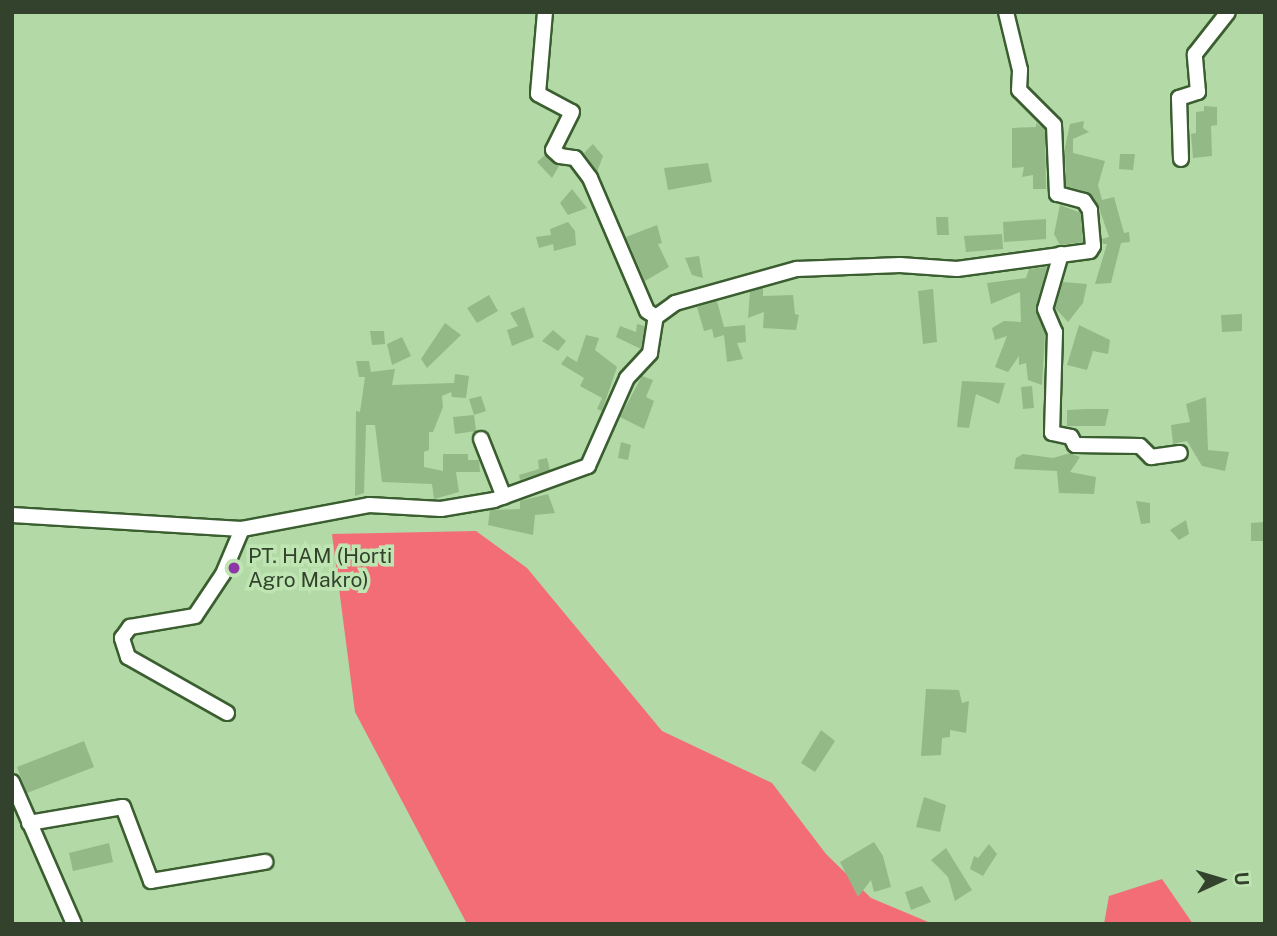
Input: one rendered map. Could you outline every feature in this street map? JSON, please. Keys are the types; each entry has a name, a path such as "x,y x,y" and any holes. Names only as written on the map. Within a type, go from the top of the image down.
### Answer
{"street":[{"path":"545,12 538,94 572,112 553,150 560,156 575,158 590,177 648,312 656,317"},
{"path":"656,317 692,297 797,269 900,265 957,269 1060,254 1080,254 1093,246 1090,210 1084,201 1057,194 1054,125 1019,90 1020,70 1006,12"},
{"path":"1181,159 1179,98 1198,92 1195,54 1228,12"},
{"path":"1060,254 1045,309 1055,331 1052,433 1071,437 1075,445 1140,446 1151,457 1180,453"},
{"path":"12,515 242,528 369,505 441,509 503,497 588,466 626,378 650,354 656,317"},
{"path":"481,439 503,497"},
{"path":"227,713 128,657 122,638 130,627 195,616 223,574 242,528"},
{"path":"12,782 74,924"},
{"path":"29,823 125,808 153,881 265,862"}],"shaded area":[{"path":"476,531 527,568 662,731 772,783 826,854 871,898 933,924 467,924 355,712 332,534"},
{"path":"1162,879 1193,924 1104,924 1109,896"}],"building":[{"path":"1204,106 1217,107 1217,125 1211,126 1212,156 1193,158 1191,134 1196,133 1196,112 1204,111"},
{"path":"1084,121 1083,128 1089,132 1073,139 1073,153 1105,161 1098,185 1102,200 1114,197 1124,233 1129,232 1130,242 1121,243 1111,283 1095,284 1107,244 1103,244 1102,239 1109,237 1098,205 1087,192 1066,186 1065,147 1070,124"},
{"path":"1036,123 1045,129 1046,189 1033,189 1033,175 1022,177 1024,167 1012,168 1012,128 1036,127"},
{"path":"593,144 603,156 597,172 584,153"},
{"path":"1120,154 1135,154 1133,170 1119,169"},
{"path":"545,155 559,166 552,178 537,162"},
{"path":"708,163 712,182 668,190 664,168"},
{"path":"572,189 587,208 568,215 560,203"},
{"path":"1060,205 1081,213 1083,242 1060,245 1054,234"},
{"path":"936,217 948,217 949,235 937,235"},
{"path":"1046,219 1046,239 1004,242 1003,222"},
{"path":"568,222 575,231 576,245 554,251 553,244 539,248 536,237 551,235 550,229"},
{"path":"657,225 662,243 658,244 669,267 645,281 626,237"},
{"path":"1002,234 1003,249 966,252 964,236"},
{"path":"699,256 703,278 692,275 685,258"},
{"path":"1047,267 1036,307 1045,334 1042,385 1028,380 1026,363 1019,365 1019,356 1008,372 995,367 1007,336 995,340 992,328 1004,321 1021,322 1020,292 991,304 987,283 1026,278 1029,269"},
{"path":"1063,282 1087,284 1083,303 1068,322 1055,308"},
{"path":"763,288 763,296 793,295 795,314 799,315 796,330 763,328 764,312 748,318 750,292"},
{"path":"933,289 937,342 923,344 918,291"},
{"path":"489,295 498,311 477,323 467,308"},
{"path":"717,301 724,327 745,325 746,342 737,343 743,359 727,362 724,335 714,338 712,329 704,331 697,307"},
{"path":"524,307 534,337 512,346 507,330 518,326 510,313"},
{"path":"1242,314 1242,331 1222,332 1221,315"},
{"path":"445,323 461,335 427,368 421,359"},
{"path":"637,324 645,326 641,349 616,337 620,326 636,332"},
{"path":"1079,325 1110,340 1108,354 1093,351 1087,370 1067,365"},
{"path":"553,330 566,341 558,351 542,341"},
{"path":"370,331 384,331 385,344 372,345"},
{"path":"586,335 599,338 595,350 617,367 602,411 597,409 602,398 580,386 584,378 561,364 567,356 577,362"},
{"path":"402,337 411,356 392,365 387,344"},
{"path":"356,361 369,361 371,372 395,369 392,385 454,383 455,374 469,376 466,398 452,397 451,392 442,396 443,407 433,432 429,432 429,450 424,452 424,467 443,471 443,454 468,454 468,460 479,460 480,472 456,472 459,492 434,499 432,484 382,482 375,425 366,425 364,493 355,496 356,411 360,412 365,377 359,377"},
{"path":"642,376 653,380 646,397 654,401 644,429 620,417"},
{"path":"962,381 1005,383 999,404 976,394 969,428 957,427"},
{"path":"1032,386 1034,408 1023,409 1021,387"},
{"path":"481,396 486,411 474,415 469,399"},
{"path":"1206,397 1208,450 1229,452 1225,471 1202,466 1187,441 1173,444 1171,425 1190,422 1186,404"},
{"path":"1109,409 1105,426 1067,426 1067,410"},
{"path":"474,415 476,431 455,434 453,417"},
{"path":"621,442 631,445 628,460 618,458"},
{"path":"1070,453 1080,457 1070,472 1096,477 1094,494 1059,493 1057,471 1014,469 1016,458 1023,454 1053,458"},
{"path":"547,458 550,470 520,480 519,475 539,469 538,460"},
{"path":"548,494 555,513 535,515 533,535 488,525 490,510 520,509 520,501"},
{"path":"1136,501 1150,503 1150,523 1141,524"},
{"path":"1186,520 1189,534 1179,540 1170,530"},
{"path":"1265,522 1265,541 1251,541 1251,523"},
{"path":"926,689 959,690 962,703 969,701 966,733 950,730 950,737 942,738 941,755 921,756"},
{"path":"821,730 835,741 815,772 801,763"},
{"path":"84,741 94,767 27,793 17,767"},
{"path":"924,797 946,805 940,832 916,827"},
{"path":"874,842 883,856 891,887 874,892 871,880 858,897 840,862"},
{"path":"109,843 113,862 73,871 69,853"},
{"path":"989,844 997,854 983,876 970,869 974,856 978,858"},
{"path":"946,848 972,890 955,901 948,877 931,860"},
{"path":"922,886 931,902 911,910 905,892"}],"place":[{"name":"PT. HAM (Horti Agro Makro)","path":"234,568"}]}
